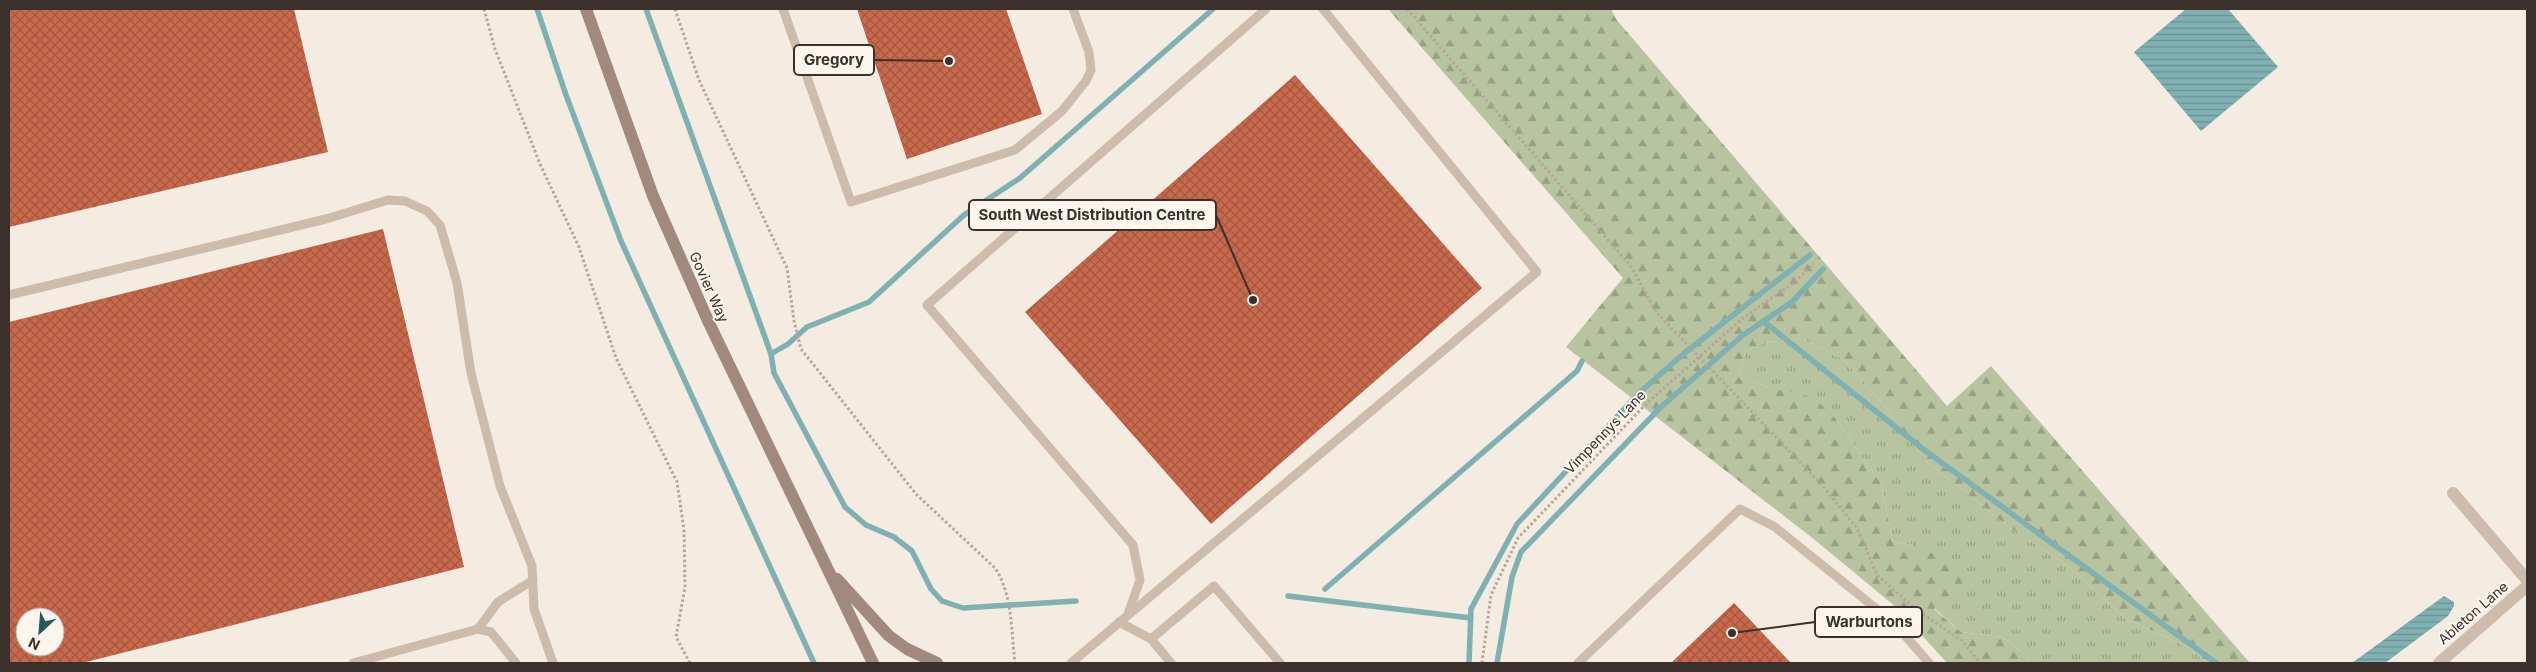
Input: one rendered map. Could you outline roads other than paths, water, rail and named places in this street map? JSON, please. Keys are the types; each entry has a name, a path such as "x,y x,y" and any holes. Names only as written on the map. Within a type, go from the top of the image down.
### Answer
{"street":[{"name":"Govier Way","path":"586,9 653,196 709,323 873,663"},
{"name":"Ableton Lane","path":"2453,493 2527,580"},
{"name":"Govier Way","path":"826,568 889,636 907,649 937,663"},
{"name":"Ableton Lane","path":"2439,663 2527,586"}],"lane":[{"path":"783,9 851,202 1016,150 1062,111 1086,81 1092,70 1089,52 1073,9"},
{"path":"1128,614 1140,580 1133,546 928,305 1266,9"},
{"path":"1071,663 1128,614 1188,567 1537,272 1323,9"},
{"path":"9,295 308,224 388,200 405,201 427,211 440,225 458,283 471,373 500,486 532,566 534,609 553,663"},
{"path":"1578,663 1740,510 1775,527 1894,623 1929,663"},
{"path":"478,629 498,602 533,580"},
{"path":"1151,640 1214,586 1280,663"},
{"path":"1119,622 1151,640 1171,663"},
{"path":"353,663 478,629 491,632 516,663"}],"water":[{"path":"2186,9 2228,9 2278,67 2201,131 2134,52"},
{"path":"2444,596 2454,602 2454,606 2448,616 2385,663 2352,663"}],"waterway":[{"path":"537,9 566,95 621,241 814,663"},
{"path":"646,9 771,354 774,373 845,507 866,525 894,537 912,551 931,589 942,601 963,608 1076,601"},
{"path":"771,354 788,344 807,327 869,302 964,215 1020,178 1213,9"},
{"path":"1469,663 1471,609 1517,524 1638,394 1682,355 1810,255"},
{"path":"1497,663 1512,577 1521,552 1661,407 1743,335 1792,302 1823,269"},
{"path":"1763,321 1923,449 2216,663"},
{"path":"1325,589 1577,371 1582,361"},
{"path":"1288,596 1471,618"}],"place":[{"name":"Gregory","path":"949,61"},
{"name":"South West Distribution Centre","path":"1253,300"},
{"name":"Warburtons","path":"1732,633"}]}
